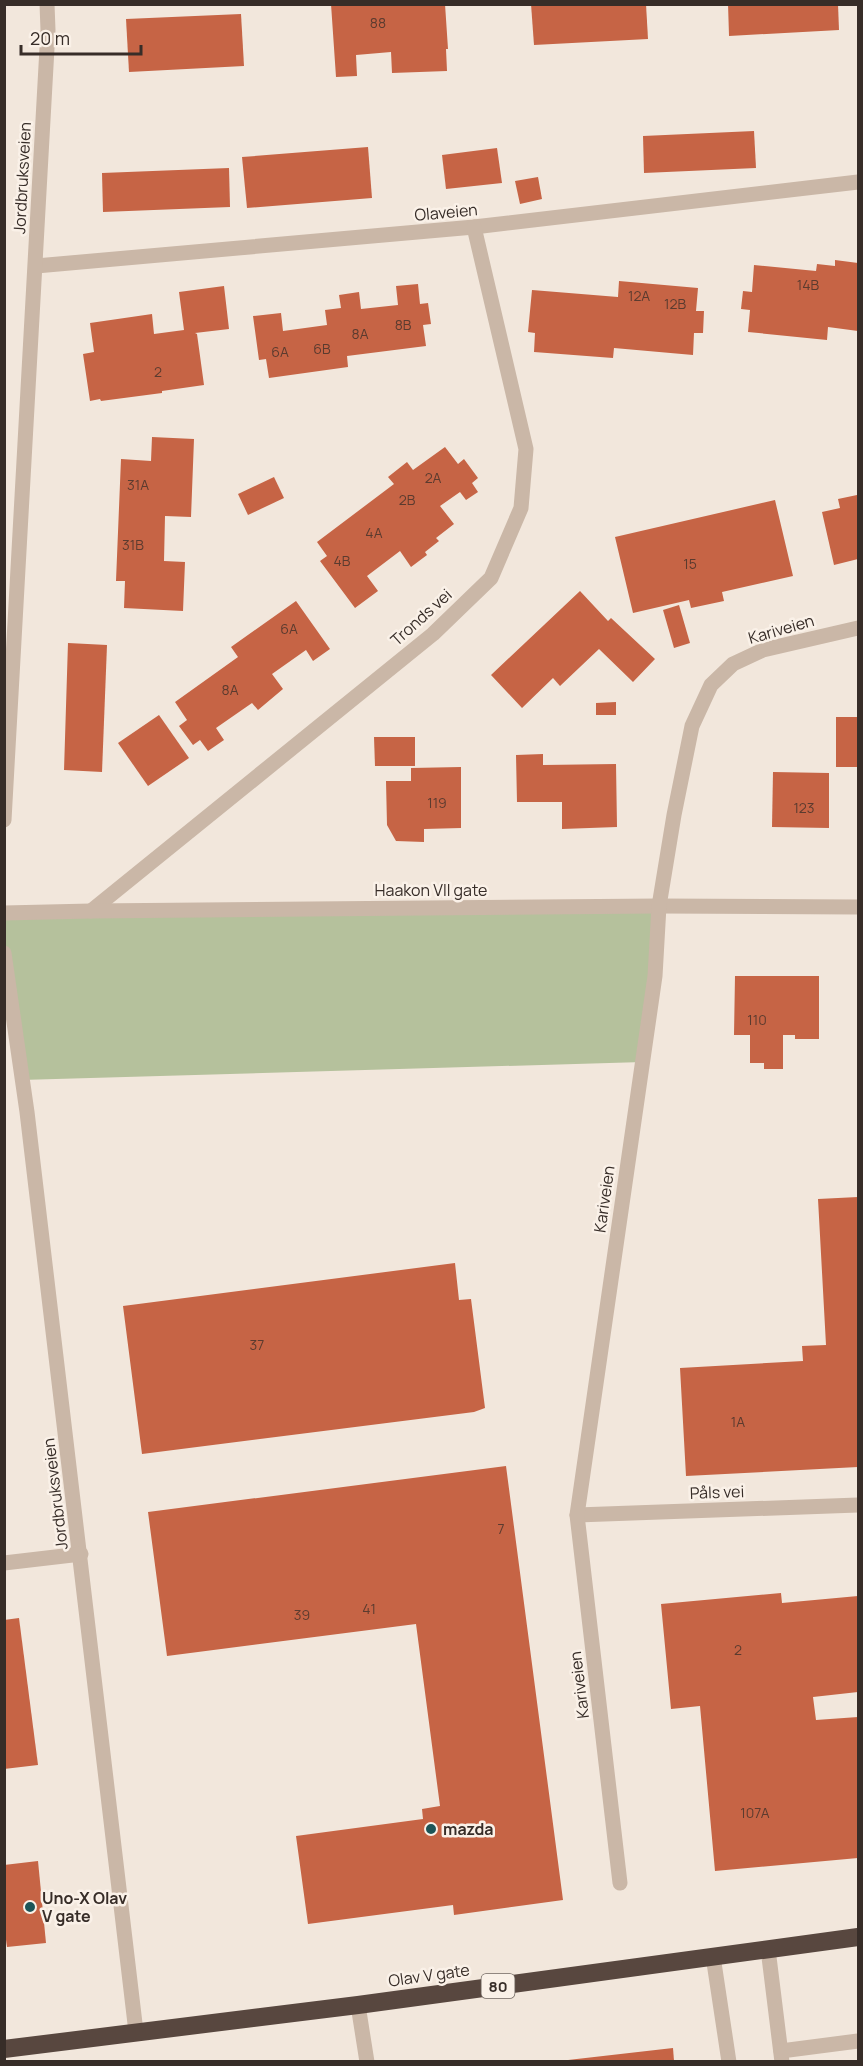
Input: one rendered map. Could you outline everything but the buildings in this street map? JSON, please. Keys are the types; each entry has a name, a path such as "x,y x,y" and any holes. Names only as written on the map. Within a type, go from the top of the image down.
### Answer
{"highway":[{"name":"Olav V gate","path":"4,2049 358,2005 858,1937"}],"street":[{"name":"Jordbruksveien","path":"4,820 36,266 48,30 46,4"},
{"name":"Olaveien","path":"36,266 474,227 858,182"},
{"name":"Tronds vei","path":"92,911 433,633 491,578 521,508 526,449 474,227"},
{"name":"Kariveien","path":"620,1883 577,1515 655,976 659,906 674,815 692,726 711,685 733,664 764,650 858,628"},
{"name":"Haakon VII gate","path":"4,913 659,906 858,907"},
{"name":"Jordbruksveien","path":"4,953 27,1112 136,2032"},
{"name":"Påls vei","path":"577,1515 858,1505"},
{"path":"4,1563 81,1554"},
{"path":"768,1949 782,2056 858,2041"},
{"path":"713,1956 729,2061"},
{"path":"358,2005 367,2061"}],"green space":[{"path":"659,906 643,1062 21,1080 5,953 4,913"}],"place":[{"name":"mazda","path":"431,1829"},
{"name":"Uno-X Olav V gate","path":"30,1907"}]}
